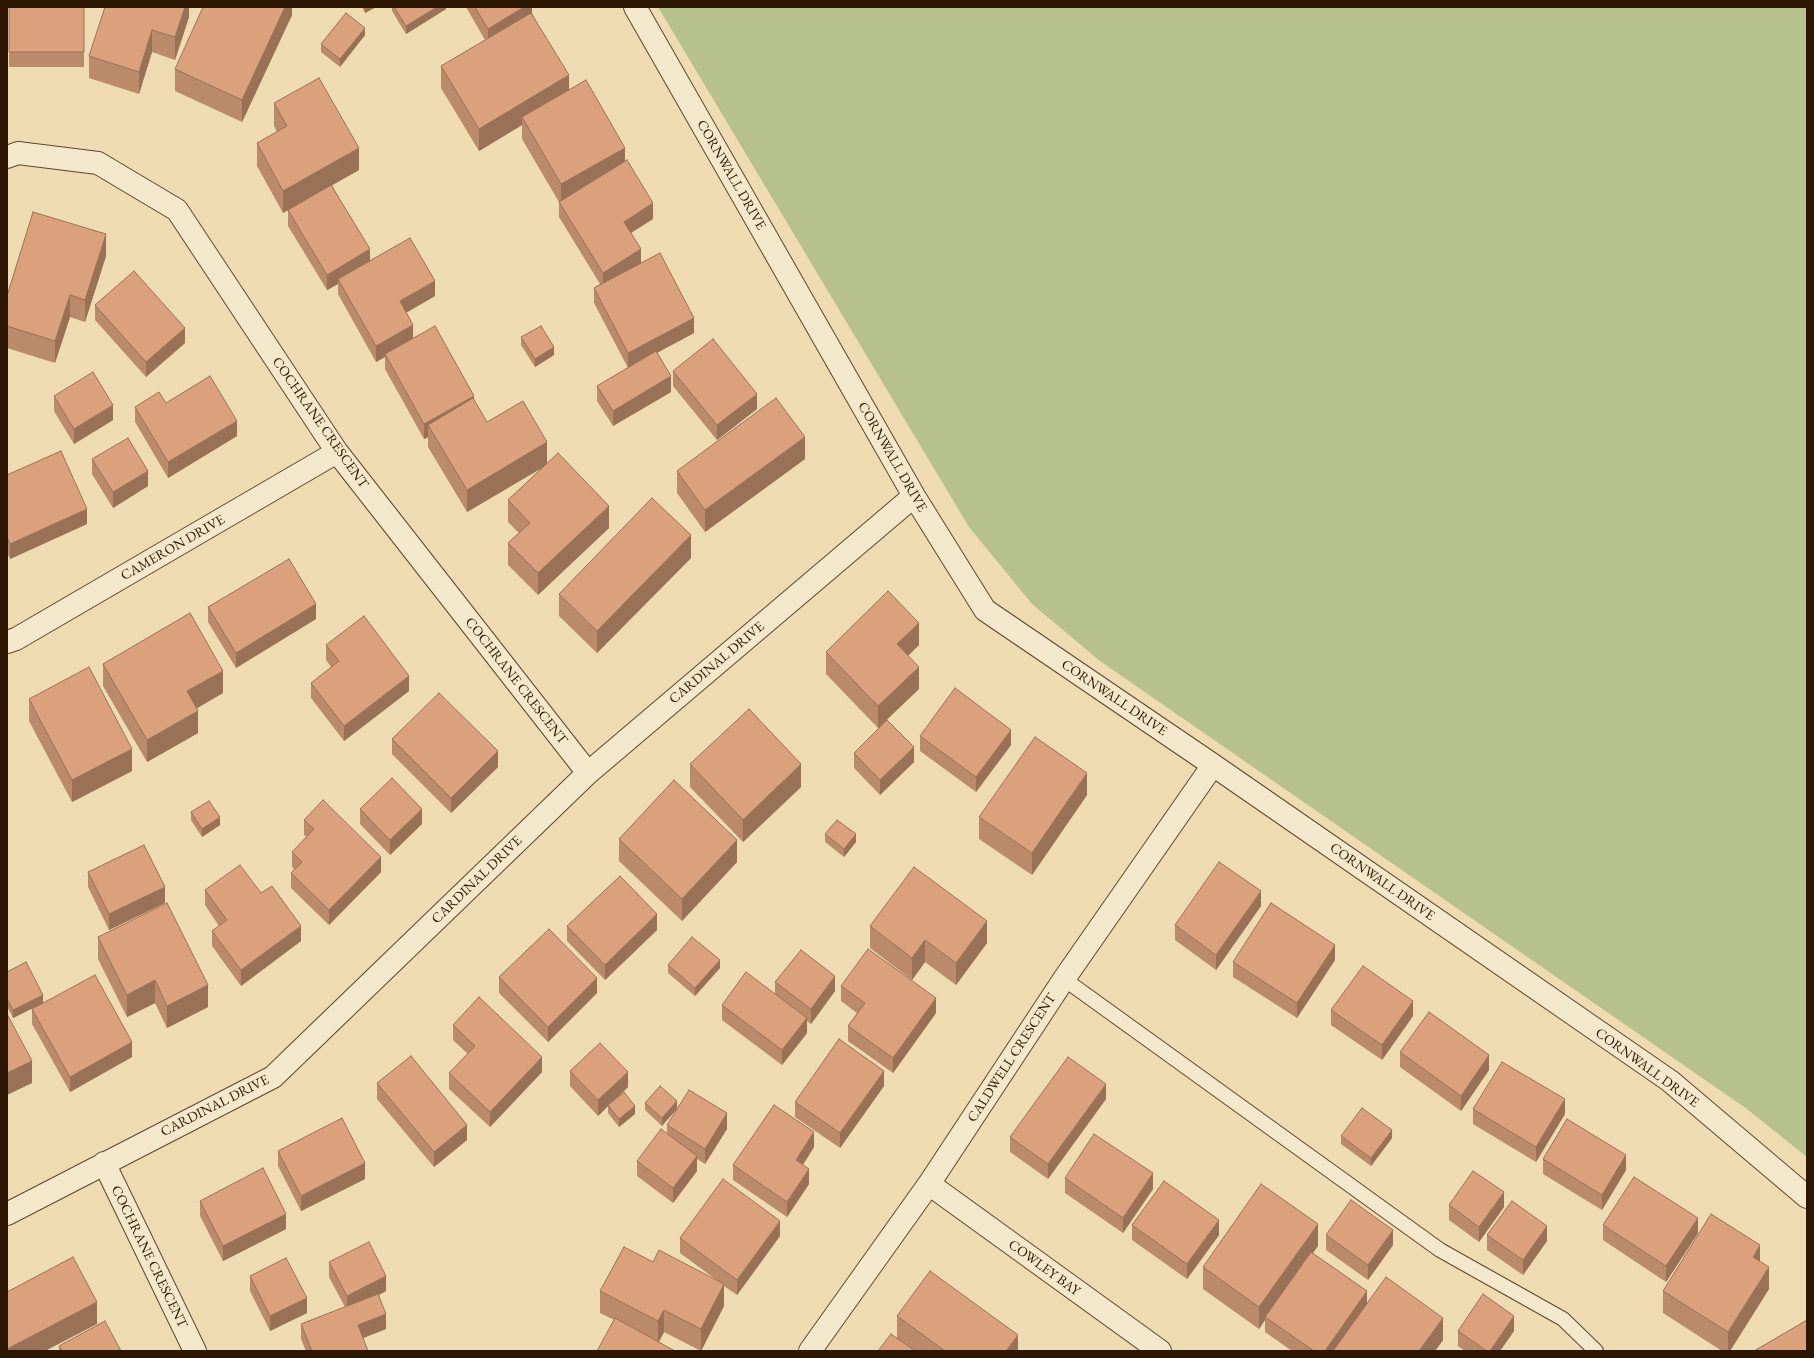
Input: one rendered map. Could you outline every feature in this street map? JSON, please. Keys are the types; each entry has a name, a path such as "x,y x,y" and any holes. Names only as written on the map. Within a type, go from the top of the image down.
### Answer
{"street":[{"name":"CORNWALL DRIVE","path":"636,7 914,496 985,610 1213,765 1670,1081 1807,1197"},
{"name":"COCHRANE CRESCENT","path":"7,156 18,153 98,163 177,210 337,452 588,773"},
{"name":"CAMERON DRIVE","path":"7,642 16,639 337,452"},
{"name":"CARDINAL DRIVE","path":"7,1214 273,1077 588,773 914,496"},
{"name":"CALDWELL CRESCENT","path":"810,1351 929,1184 1064,979 1213,765"},
{"name":"COCHRANE CRESCENT","path":"104,1163 195,1351"},
{"name":"COWLEY BAY","path":"929,1184 1160,1351"}],"lane":[{"path":"1064,979 1440,1250 1563,1319 1596,1351"}],"green space":[{"path":"658,7 1807,7 1807,1157 1747,1109 1100,661 1032,604 969,527"}],"building":[{"path":"9,7 84,7 84,52 9,52"},
{"path":"105,7 185,7 175,37 152,30 139,72 89,56"},
{"path":"203,7 285,7 242,100 175,69"},
{"path":"394,7 437,7 406,26"},
{"path":"475,7 524,7 488,29"},
{"path":"346,13 365,28 340,59 321,44"},
{"path":"531,13 569,75 479,129 441,66"},
{"path":"319,78 359,148 283,191 257,143 287,126 274,103"},
{"path":"586,80 625,148 561,184 522,117"},
{"path":"627,160 653,203 624,222 641,249 603,273 559,202"},
{"path":"331,185 370,249 327,275 288,210"},
{"path":"33,212 106,234 85,300 70,295 55,341 7,326 7,296"},
{"path":"410,238 435,281 400,301 413,325 376,346 338,279"},
{"path":"660,253 694,318 628,353 594,288"},
{"path":"134,271 185,328 146,362 95,305"},
{"path":"435,326 474,396 424,424 385,354"},
{"path":"541,326 554,347 535,359 521,337"},
{"path":"713,339 757,394 717,425 673,371"},
{"path":"656,351 671,376 613,411 597,386"},
{"path":"93,372 113,405 74,429 54,396"},
{"path":"210,376 237,421 168,462 135,407 159,392 166,403"},
{"path":"473,398 487,422 523,401 547,442 467,490 428,425"},
{"path":"776,398 805,437 705,510 677,471"},
{"path":"128,438 148,471 113,492 92,459"},
{"path":"61,451 87,509 10,544 7,537 7,475"},
{"path":"558,453 609,506 538,573 508,543 530,523 508,500"},
{"path":"652,498 691,535 597,631 559,594"},
{"path":"289,559 316,604 236,653 208,607"},
{"path":"888,591 919,623 897,644 919,667 878,706 826,652"},
{"path":"190,613 223,671 187,691 198,711 147,740 103,664"},
{"path":"364,616 409,676 344,726 311,683 339,661 326,645"},
{"path":"89,667 132,749 72,780 29,699"},
{"path":"955,688 1011,730 976,777 920,736"},
{"path":"439,693 498,751 451,798 392,739"},
{"path":"749,709 801,764 743,820 690,764"},
{"path":"887,720 914,747 880,780 854,753"},
{"path":"1035,737 1087,773 1032,853 979,817"},
{"path":"392,778 422,809 390,840 360,809"},
{"path":"674,780 737,840 682,899 619,839"},
{"path":"323,800 381,857 329,910 291,873 302,862 292,852 314,829 304,820"},
{"path":"209,801 220,817 202,829 191,812"},
{"path":"837,820 856,834 844,849 825,834"},
{"path":"144,845 165,887 109,914 88,872"},
{"path":"1219,862 1261,891 1216,955 1175,925"},
{"path":"240,865 261,893 272,886 301,926 241,970 212,931 227,920 205,890"},
{"path":"914,867 987,921 956,963 925,940 912,958 870,926"},
{"path":"620,876 657,914 605,965 567,926"},
{"path":"167,903 208,985 167,1006 155,980 127,995 98,937"},
{"path":"1271,903 1335,945 1297,1003 1233,962"},
{"path":"549,929 597,978 548,1027 499,977"},
{"path":"692,937 720,960 695,988 668,965"},
{"path":"868,949 936,998 893,1058 848,1026 865,1003 841,986"},
{"path":"801,950 835,976 811,1009 775,982"},
{"path":"26,962 43,995 13,1010 7,999 7,972"},
{"path":"1363,966 1413,1001 1382,1045 1331,1010"},
{"path":"746,972 807,1018 782,1050 722,1005"},
{"path":"95,975 132,1042 70,1077 32,1009"},
{"path":"479,997 542,1057 490,1112 449,1073 475,1046 453,1025"},
{"path":"1429,1012 1489,1055 1461,1096 1400,1052"},
{"path":"7,1014 32,1061 7,1073"},
{"path":"839,1039 884,1071 840,1133 795,1102"},
{"path":"600,1043 628,1072 598,1100 570,1071"},
{"path":"411,1056 467,1125 434,1152 377,1083"},
{"path":"1068,1057 1106,1084 1048,1164 1010,1137"},
{"path":"1502,1062 1565,1099 1536,1147 1473,1109"},
{"path":"660,1086 677,1101 662,1118 645,1103"},
{"path":"689,1090 727,1113 705,1149 667,1125"},
{"path":"624,1092 635,1106 619,1119 608,1105"},
{"path":"774,1105 814,1132 796,1160 809,1169 787,1202 733,1165"},
{"path":"1362,1108 1392,1130 1371,1158 1341,1136"},
{"path":"342,1118 365,1163 301,1196 278,1151"},
{"path":"1567,1119 1626,1155 1602,1195 1543,1159"},
{"path":"661,1129 697,1156 673,1188 637,1161"},
{"path":"1094,1134 1153,1173 1123,1218 1065,1178"},
{"path":"263,1168 286,1214 223,1246 200,1201"},
{"path":"1473,1171 1504,1192 1479,1227 1449,1205"},
{"path":"1634,1177 1698,1218 1666,1266 1603,1225"},
{"path":"723,1179 780,1221 737,1280 680,1238"},
{"path":"1164,1181 1219,1220 1187,1264 1132,1225"},
{"path":"1261,1184 1318,1224 1259,1307 1203,1267"},
{"path":"1351,1200 1393,1230 1368,1265 1326,1235"},
{"path":"1512,1201 1547,1226 1523,1260 1487,1235"},
{"path":"1711,1214 1760,1245 1753,1257 1769,1267 1728,1332 1663,1291"},
{"path":"369,1242 386,1276 347,1296 329,1262"},
{"path":"624,1247 653,1262 659,1250 724,1284 701,1329 664,1310 658,1321 600,1291"},
{"path":"1311,1252 1367,1291 1325,1351 1314,1351 1265,1317"},
{"path":"73,1257 97,1302 7,1349 7,1292"},
{"path":"286,1258 307,1298 270,1316 250,1276"},
{"path":"930,1271 1018,1335 1006,1351 945,1351 897,1316"},
{"path":"1386,1277 1443,1318 1419,1351 1333,1351"},
{"path":"378,1294 386,1314 358,1325 368,1351 312,1351 301,1324"},
{"path":"1483,1294 1514,1316 1490,1351 1487,1351 1458,1331"},
{"path":"615,1318 675,1351 597,1351"},
{"path":"1807,1320 1807,1351 1754,1351"},
{"path":"105,1321 121,1351 62,1351 59,1346"},
{"path":"891,1334 915,1351 878,1351"}]}
